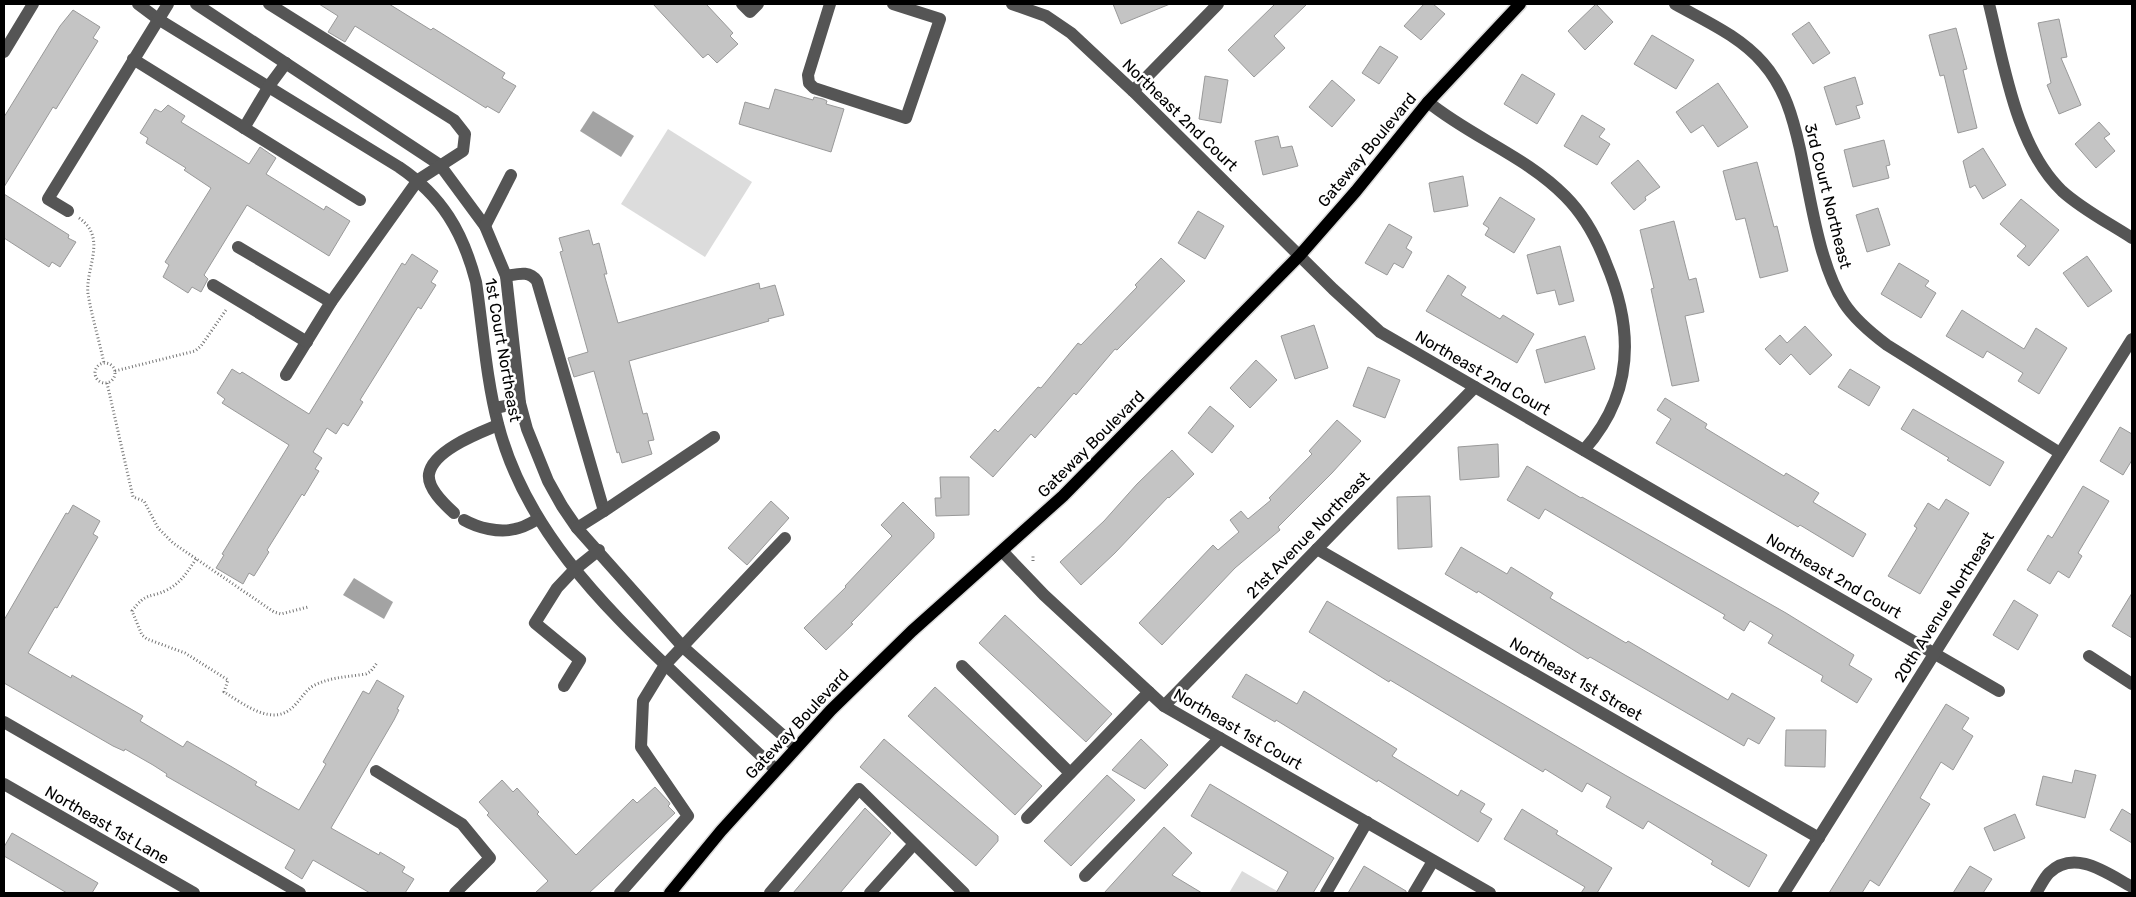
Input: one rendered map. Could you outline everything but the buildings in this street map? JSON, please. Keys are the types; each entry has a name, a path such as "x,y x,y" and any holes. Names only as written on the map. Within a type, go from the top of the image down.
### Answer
{"main road":[{"name":"Gateway Boulevard","path":"670,893 721,831 796,747 912,631 1063,496 1300,255 1356,191 1428,102 1520,4"}],"street":[{"path":"4,52 33,4"},
{"name":"1st Court Northeast","path":"138,4 158,19 418,180 444,209 465,245 476,282 498,425 519,482 538,519 574,570 613,616 775,769"},
{"path":"68,211 48,199 168,4"},
{"name":"1st Court Northeast","path":"196,4 440,165 485,226 506,276 520,403 527,428 548,481 577,528 682,647 796,747"},
{"path":"269,4 454,120 465,134 463,151 418,180 331,302 286,375"},
{"path":"742,4 750,12 758,4"},
{"path":"830,4 808,75 809,83 814,88 906,118 940,19 893,4"},
{"name":"Northeast 2nd Court","path":"1012,4 1046,16 1071,33 1380,332 1999,691"},
{"path":"1133,91 1218,4"},
{"name":"3rd Court Northeast","path":"1675,4 1741,43 1764,63 1781,88 1793,120 1830,276 1844,303 1854,316 1887,345 2060,453"},
{"path":"1989,4 2018,116 2031,150 2045,171 2062,190 2082,206 2132,238"},
{"path":"133,59 360,200"},
{"path":"244,128 269,86 286,63"},
{"path":"1428,102 1454,121 1535,170 1565,196 1601,249 1613,279 1622,310 1626,341 1625,366 1620,390 1610,413 1594,439 1584,450"},
{"path":"485,226 511,175"},
{"path":"238,247 331,302"},
{"path":"506,276 527,273 532,275 537,281 604,512"},
{"path":"213,285 307,342"},
{"name":"20th Avenue Northeast","path":"1784,893 2132,338"},
{"name":"21st Avenue Northeast","path":"1164,706 1475,387"},
{"path":"495,408 520,403"},
{"path":"498,425 460,442 433,465 429,473 433,488 459,516 484,528 516,529 538,519"},
{"path":"577,528 604,512 714,437"},
{"path":"620,893 688,816 641,747 642,701 665,665 785,538"},
{"name":"Northeast 1st Street","path":"1317,549 1819,838"},
{"path":"564,686 580,660 535,623 557,588 574,570 598,550"},
{"name":"Northeast 1st Court","path":"1002,551 1050,602 1164,706 1490,893"},
{"path":"2089,656 2132,684"},
{"path":"962,666 1070,773"},
{"path":"1027,818 1149,692"},
{"path":"4,722 300,893"},
{"path":"1085,876 1220,738"},
{"path":"376,772 462,824 490,858 455,893"},
{"name":"Northeast 1st Lane","path":"4,784 194,893"},
{"path":"770,893 859,789 964,893"},
{"path":"1326,893 1367,822"},
{"path":"870,893 914,844"},
{"path":"1414,893 1433,860"},
{"path":"2036,893 2049,874 2060,866 2072,862 2085,863 2132,888"}],"path":[{"path":"68,211 82,220 93,235 94,247 88,292 104,363"},
{"path":"115,371 195,351 201,346 229,305"},
{"path":"104,363 111,365 115,371 113,378 107,383 100,381 96,375 97,367 104,363"},
{"path":"107,383 133,497 144,501 158,528 165,536 274,612 281,614 308,607"},
{"path":"1033,554 1033,561"},
{"path":"196,559 176,585 165,591 145,596 132,611 142,635 154,642 184,652 228,680 224,692 258,712 273,716 286,712 307,690 316,685 331,678 366,674 377,663"}],"shaded area":[{"path":"593,111 634,136 621,157 580,131"},
{"path":"668,129 752,182 705,257 621,204"},
{"path":"354,578 393,602 384,619 343,595"},
{"path":"1242,871 1277,891 1276,893 1229,893"}]}
